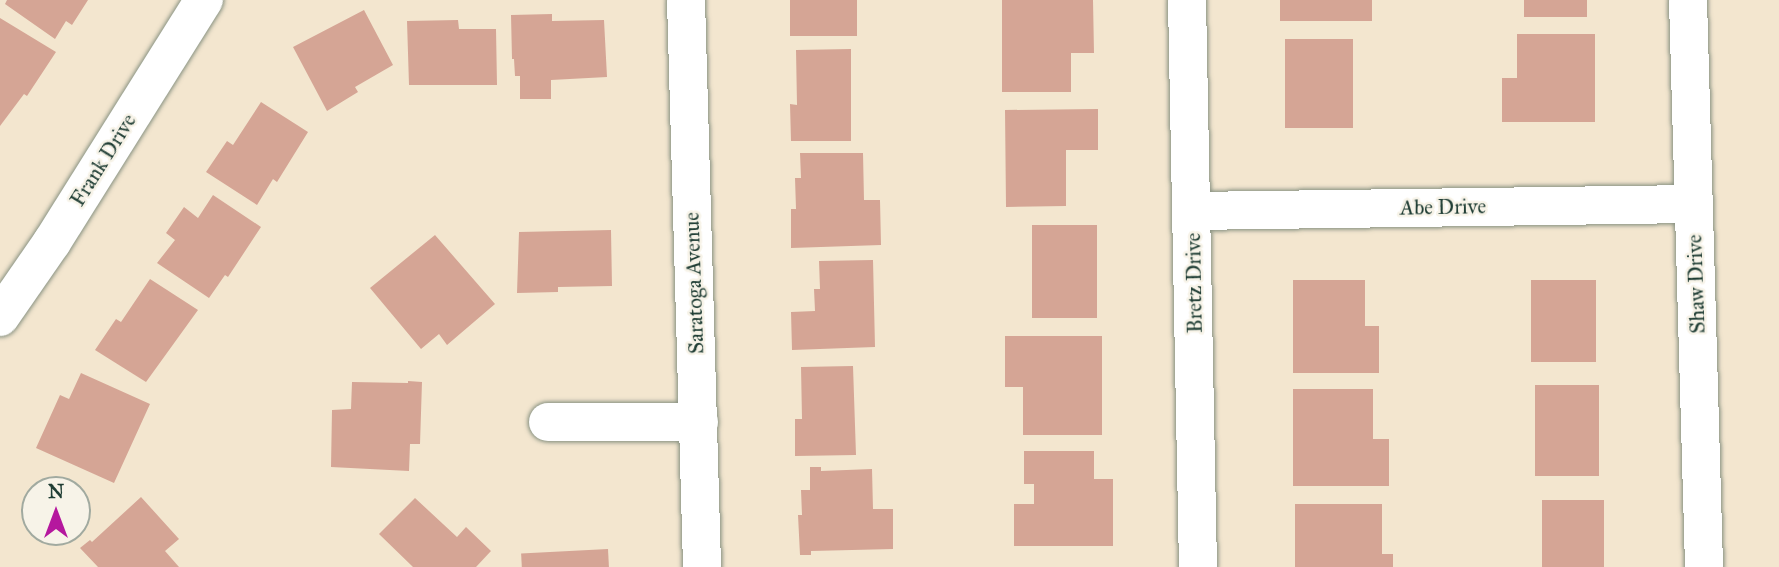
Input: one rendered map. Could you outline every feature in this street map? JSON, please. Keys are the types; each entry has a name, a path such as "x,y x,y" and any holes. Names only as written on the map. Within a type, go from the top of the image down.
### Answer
{"street":[{"name":"Frank Drive","path":"0,317 52,242 204,0"},
{"name":"Saratoga Avenue","path":"686,0 702,567"},
{"name":"Bretz Drive","path":"1187,0 1198,567"},
{"name":"Shaw Drive","path":"1688,0 1704,567"},
{"name":"Abe Drive","path":"1192,211 1693,204"},
{"path":"548,422 699,422"}],"building":[{"path":"7,0 88,0 72,25 66,21 55,39 5,4"},
{"path":"790,0 857,0 857,36 790,36"},
{"path":"1002,0 1093,0 1094,53 1071,53 1071,92 1002,92"},
{"path":"1280,0 1372,0 1372,21 1280,21"},
{"path":"1524,0 1587,0 1587,17 1524,17"},
{"path":"364,10 393,65 355,87 358,92 327,111 293,47"},
{"path":"552,14 552,21 604,20 607,77 551,80 551,99 520,99 520,76 515,76 512,59 511,15"},
{"path":"0,18 56,52 27,96 24,94 0,126"},
{"path":"458,20 459,29 496,29 497,85 409,85 407,21"},
{"path":"1517,34 1595,34 1595,122 1502,122 1502,78 1517,78"},
{"path":"1285,39 1353,39 1353,128 1285,128"},
{"path":"851,49 851,141 791,141 790,104 797,105 796,50"},
{"path":"261,102 308,132 277,182 273,179 257,205 206,172 227,141 233,145"},
{"path":"1098,109 1098,150 1066,150 1066,206 1006,207 1005,110"},
{"path":"800,153 863,153 864,200 880,200 881,245 791,248 791,209 796,209 795,178 801,178"},
{"path":"213,195 261,227 228,277 225,275 209,298 157,263 175,240 166,233 184,207 198,218"},
{"path":"1032,225 1097,225 1097,318 1032,318"},
{"path":"611,230 612,286 558,287 558,292 517,293 519,232"},
{"path":"435,235 495,304 447,345 439,334 421,349 370,288"},
{"path":"873,260 875,347 792,350 791,312 815,311 814,289 820,289 819,261"},
{"path":"150,279 198,310 146,382 95,350 116,319 121,322"},
{"path":"1293,280 1365,280 1365,326 1379,326 1379,373 1293,373"},
{"path":"1531,280 1596,280 1596,362 1531,362"},
{"path":"1005,336 1102,336 1102,435 1023,435 1023,387 1005,387"},
{"path":"853,366 856,455 795,456 795,419 802,419 801,367"},
{"path":"81,373 150,404 114,483 36,448 60,395 69,399"},
{"path":"352,382 422,382 420,444 410,444 409,471 331,467 332,410 351,409"},
{"path":"1535,385 1599,385 1599,476 1535,476"},
{"path":"1293,389 1373,389 1373,439 1389,439 1389,486 1293,486"},
{"path":"1024,451 1094,451 1094,479 1113,479 1113,546 1014,546 1014,504 1034,504 1034,484 1024,484"},
{"path":"810,467 821,467 821,471 872,469 873,509 893,509 893,549 811,551 811,555 800,555 798,515 802,515 801,490 810,490"},
{"path":"141,497 179,539 165,551 179,567 98,567 80,548 91,546 92,542"},
{"path":"415,498 457,537 466,527 491,551 476,567 413,567 379,534"},
{"path":"1542,500 1604,500 1604,567 1542,567"},
{"path":"1295,504 1382,504 1382,554 1393,554 1393,567 1295,567"},
{"path":"608,549 609,567 522,567 521,554"}]}
